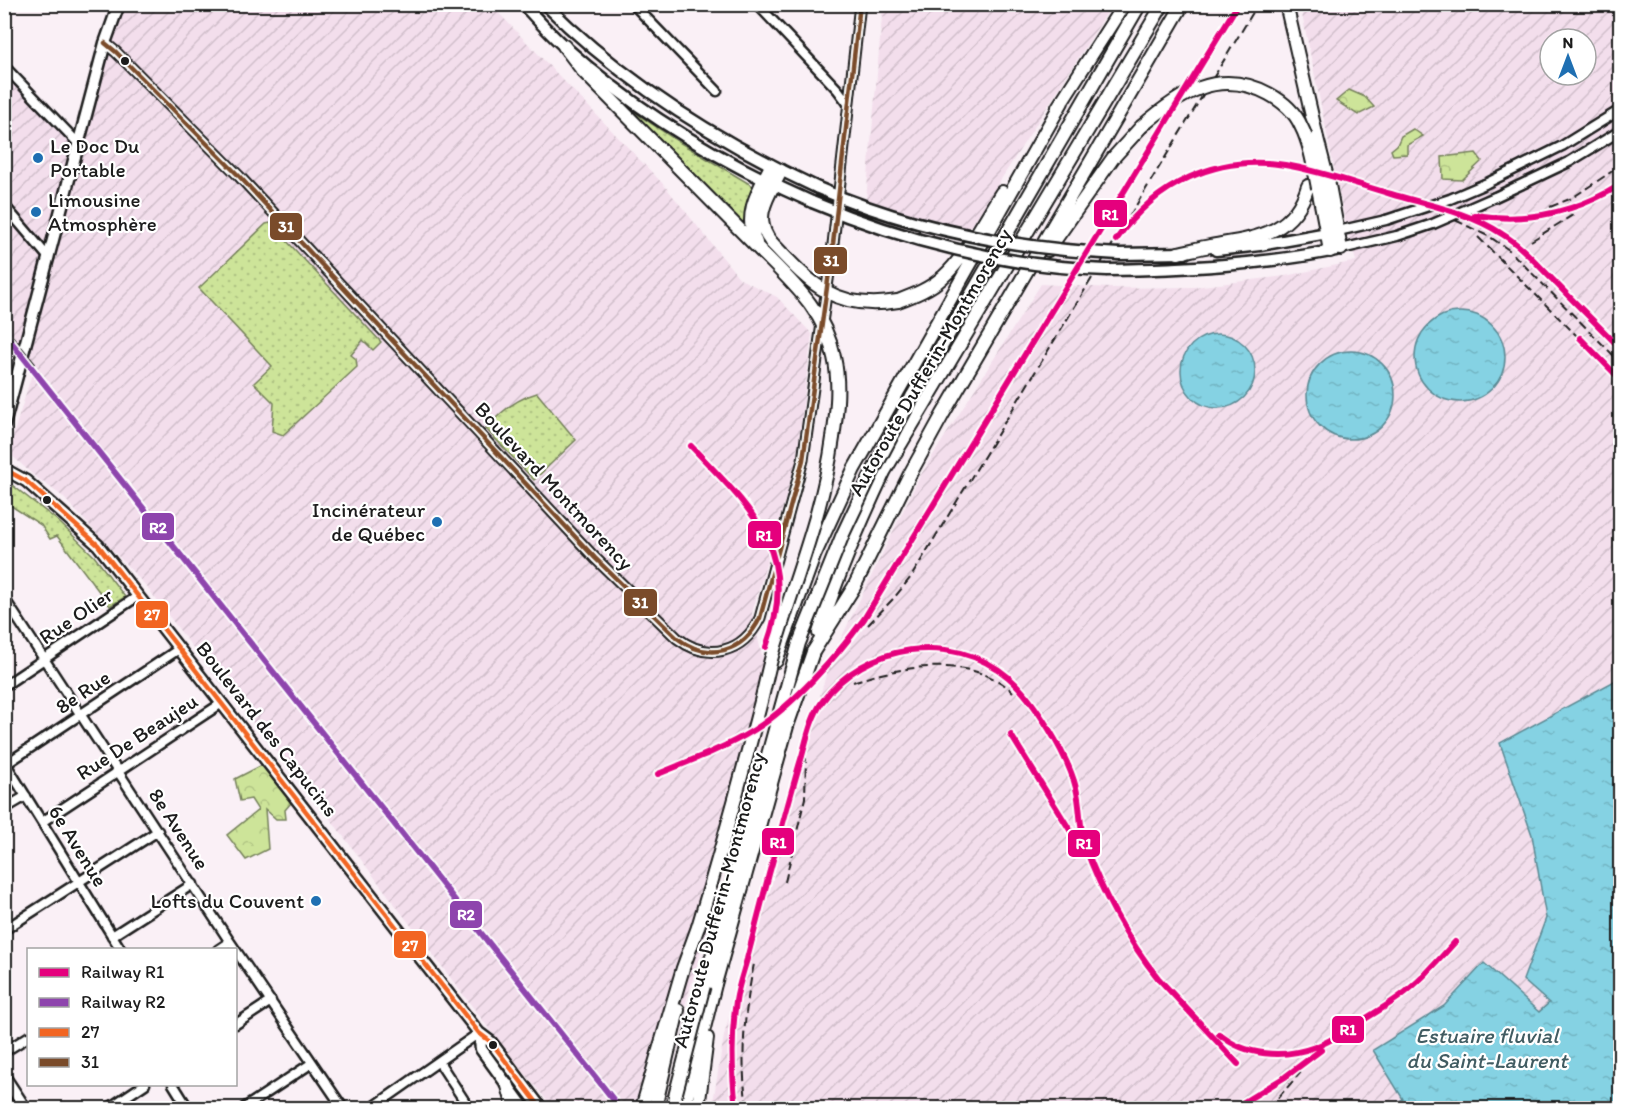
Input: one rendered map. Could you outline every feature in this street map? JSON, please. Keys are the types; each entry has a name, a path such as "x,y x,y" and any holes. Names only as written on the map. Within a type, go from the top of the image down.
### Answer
{"highway":[{"path":"776,168 769,183 762,211 762,228 771,242 805,278 833,296 865,304 898,301 930,287 957,262 1124,4"},
{"name":"Autoroute Dufferin-Montmorency","path":"672,1108 702,989 799,643 848,525 912,397 1140,4"},
{"name":"Autoroute Dufferin-Montmorency","path":"684,1108 715,984 787,726 832,591 868,505 884,472 1163,4"},
{"path":"813,651 854,587 910,474 943,414 1183,4"},
{"path":"1178,253 1254,239 1280,227 1295,214 1318,186 1286,4"},
{"path":"564,46 583,71 797,287 818,313 835,359 837,393 831,453 819,511 771,657 762,699 698,927 655,1108"},
{"path":"988,338 1113,158 1141,127 1174,101 1191,90 1207,85 1245,84 1273,95 1293,113 1307,139 1336,250"},
{"path":"762,699 814,556 854,469 1062,102"},
{"path":"762,252 751,231 750,215 752,206 769,183"},
{"path":"642,1108 683,968 698,927"},
{"path":"698,1108 715,984"},
{"path":"508,1086 514,1108"}],"main road":[{"path":"105,43 111,4"},
{"path":"4,425 105,43 119,4"},
{"path":"523,4 564,46 615,88 691,140 769,183 812,202 890,231 965,250 1047,265 1107,270 1219,266 1273,261 1336,250"},
{"path":"545,4 572,31 619,69 707,129 776,168 818,188 921,223 982,238 1060,249 1119,254 1178,253 1260,245 1333,232"},
{"name":"Boulevard des Capucins","path":"4,469 27,482 98,545 479,1033 491,1042 541,1108"},
{"name":"Boulevard des Capucins","path":"479,1033 481,1049 524,1108"},
{"path":"4,1076 25,1108"}],"street":[{"path":"633,4 717,91"},
{"path":"757,4 848,102"},
{"name":"Boulevard Montmorency","path":"105,43 116,51 239,176 595,558 677,638 686,645 711,652 728,649 742,642 753,632 760,618 797,488 823,323 860,4"},
{"path":"4,66 78,143"},
{"path":"1333,232 1386,220 1450,199 1562,146 1620,111"},
{"path":"1336,250 1397,236 1433,224 1569,162 1620,131"},
{"path":"4,205 49,258"},
{"name":"Rue Olier","path":"4,686 138,596"},
{"name":"8e Avenue","path":"4,598 120,771 234,948"},
{"name":"8e Rue","path":"5,763 179,649"},
{"name":"Rue De Beaujeu","path":"42,822 222,703"},
{"name":"6e Avenue","path":"5,763 120,948"},
{"path":"4,810 26,796"},
{"path":"4,930 158,831"},
{"path":"112,936 193,884"},
{"path":"221,948 230,942"},
{"name":"8e Avenue","path":"237,952 344,1108"},
{"path":"237,1023 271,1000"},
{"path":"372,1108 479,1033"},
{"path":"4,1052 27,1039"},
{"path":"439,1062 469,1108"},
{"path":"244,1108 312,1063"},
{"path":"110,1108 142,1086"},
{"path":"174,1086 188,1108"}],"shaded area":[{"path":"122,5 491,5 664,185 740,279 777,297 812,334 796,462 752,613 769,686 707,930 655,1108 553,1108 493,1034 328,816 146,586 62,496 32,474 8,452 34,367 5,330 4,66 78,143"},
{"path":"883,5 1112,5 972,225 959,231 878,209 866,200"},
{"path":"1300,5 1620,5 1620,678 1500,743 1532,835 1546,918 1524,980 1549,1003 1539,1012 1484,963 1444,1006 1373,1050 1403,1099 1389,1108 712,1108 724,1036 830,661 920,476 1041,284 1110,288 1194,287 1285,276 1356,261 1347,230"}],"green space":[{"path":"1349,90 1365,97 1374,107 1358,115 1336,101"},
{"path":"634,112 753,186 748,229 631,116"},
{"path":"1413,129 1423,136 1407,145 1407,154 1393,155 1391,150 1397,145 1401,136"},
{"path":"1476,153 1482,161 1462,180 1443,179 1442,157"},
{"path":"270,223 381,342 373,350 363,340 351,355 356,359 357,367 283,435 272,431 274,403 254,383 272,366 199,288 266,224"},
{"path":"537,393 576,440 534,480 486,429 508,407"},
{"path":"4,485 12,485 58,521 94,556 125,597 110,606 57,536 50,539 41,525 5,502"},
{"path":"266,763 291,803 285,810 286,819 276,819 265,809 268,849 246,860 227,835 258,810 251,799 240,801 235,779"}],"water":[{"path":"1460,312 1477,316 1492,325 1501,340 1505,357 1501,374 1492,389 1477,398 1460,402 1443,398 1428,389 1419,374 1415,357 1419,340 1428,325 1443,316"},
{"path":"1218,334 1232,337 1244,345 1252,357 1255,371 1252,385 1244,397 1232,405 1218,408 1204,405 1192,397 1184,385 1181,371 1184,357 1192,345 1204,337"},
{"path":"1351,351 1368,354 1382,364 1392,378 1395,395 1392,412 1382,426 1368,436 1351,439 1334,436 1320,426 1310,412 1307,395 1310,378 1320,364 1334,354"},
{"name":"Estuaire fluvial du Saint-Laurent","path":"1620,678 1620,1108 1389,1108 1403,1099 1373,1050 1444,1006 1484,963 1539,1012 1549,1003 1523,980 1546,918 1532,835 1500,743"}],"railway":[{"path":"658,774 731,743 769,720 799,694 841,649 864,619 1238,4"},
{"path":"868,625 911,577 1258,4"},
{"path":"1136,213 1157,196 1181,182 1208,171 1236,166 1289,167 1342,180 1465,215 1503,234 1517,244 1620,348"},
{"path":"1550,207 1572,198 1620,166"},
{"path":"1476,215 1514,218 1551,214 1586,203 1620,185"},
{"path":"1531,241 1576,213"},
{"path":"1455,220 1490,237 1509,250 1620,362"},
{"path":"1478,237 1620,379"},
{"path":"4,326 36,365"},
{"path":"691,446 751,513 774,559 778,585 775,614 766,647"},
{"path":"736,1108 733,1028 737,996 812,721 822,702 840,682 861,667 885,656 910,650 936,649 962,653 986,662 1008,677 1028,699 1049,729 1066,760 1078,795 1085,846 1116,915 1158,978 1238,1064"},
{"path":"853,682 892,671 914,668 957,668 977,672 996,680 1013,692"},
{"path":"1011,735 1082,850"},
{"path":"785,882 805,798 806,758"},
{"path":"1217,1032 1239,1046 1265,1053 1292,1054 1317,1047 1399,997 1421,978 1455,942"},
{"path":"747,1108 744,1036 754,964"},
{"path":"1234,1108 1285,1077 1324,1047"},
{"path":"1269,1108 1301,1072"}],"rail line":[{"name":"R1","path":"658,774 731,743 769,720 799,694 841,649 864,619 1238,4"},
{"name":"R1","path":"1116,240 1149,203 1189,177 1235,164 1285,165 1325,174 1448,210 1489,226 1523,250 1620,348"},
{"name":"R1","path":"1475,215 1513,218 1550,214 1586,203 1620,185"},
{"name":"R2","path":"4,333 620,1108"},
{"name":"R1","path":"1580,338 1620,379"},
{"name":"R1","path":"691,446 751,513 774,559 778,585 775,614 766,647"},
{"name":"R1","path":"736,1108 733,1028 737,996 812,721 822,702 840,682 861,667 885,656 910,650 936,649 962,653 986,662 1008,677 1028,699 1049,729 1066,760 1078,795 1085,846 1116,915 1158,978 1238,1064"},
{"name":"R1","path":"1011,735 1078,843"},
{"name":"R1","path":"1219,1034 1240,1047 1265,1053 1290,1053 1320,1045 1394,1001 1428,971 1455,942"},
{"name":"R1","path":"1234,1108 1285,1077 1321,1050"}],"transit line":[{"name":"31","path":"105,43 239,176 595,558 677,638 701,650 712,651 734,646 753,630 760,618 803,460 833,244 860,4"},
{"name":"27","path":"4,469 26,481 98,545 479,1033 491,1042 541,1108"}],"place":[{"name":"Le Doc Du Portable","path":"38,158"},
{"name":"Limousine Atmosphère","path":"36,212"},
{"name":"Incinérateur de Québec","path":"437,522"},
{"name":"Lofts du Couvent","path":"316,901"}]}
